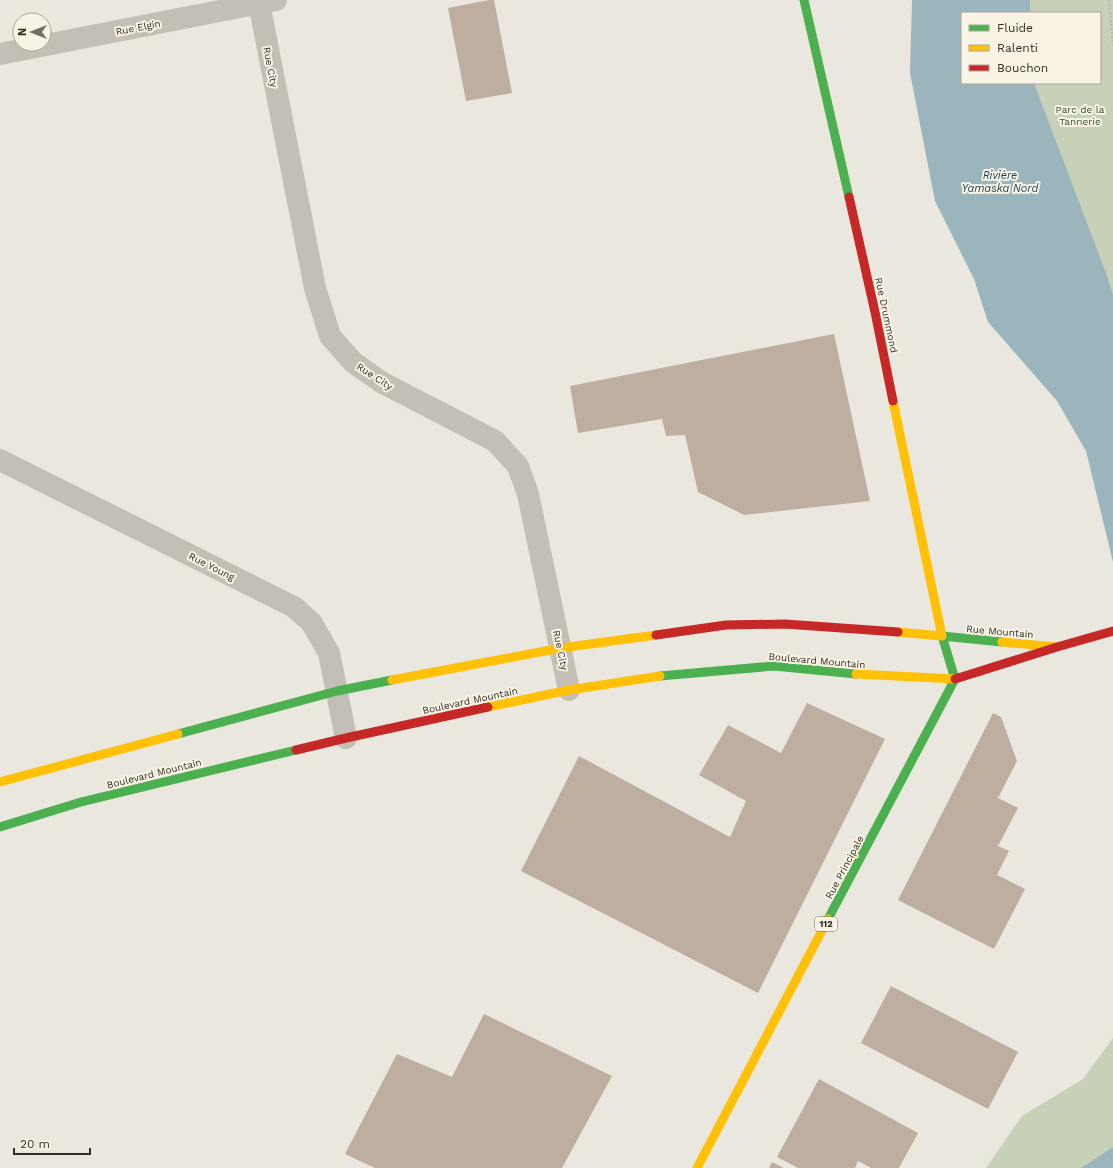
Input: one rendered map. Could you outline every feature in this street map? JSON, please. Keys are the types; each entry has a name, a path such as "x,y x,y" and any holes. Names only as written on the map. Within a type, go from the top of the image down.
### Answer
{"street":[{"name":"Rue Drummond","path":"804,0 875,312 942,636"},
{"name":"Rue Elgin","path":"0,54 267,2"},
{"name":"Rue City","path":"267,2 315,288 330,336 353,362 381,382 495,441 518,466 528,494 569,690"},
{"name":"Rue Young","path":"0,460 294,607 311,622 329,653 346,738"},
{"path":"0,782 337,691 561,648 726,625 793,625 942,636 955,679"},
{"name":"Rue Mountain","path":"955,679 1057,647 1113,632"},
{"name":"Rue Mountain","path":"942,636 1057,647"},
{"name":"Boulevard Mountain","path":"0,827 81,802 346,738 569,690 670,674 774,666 850,674 955,679"},
{"name":"Rue Principale","path":"697,1168 955,679"}],"path":[{"path":"1109,0 1113,45"}],"green space":[{"name":"Parc de la Tannerie","path":"1030,0 1113,0 1113,295 1108,278 1034,84 1101,84 1101,12 1030,12"},
{"path":"1113,1038 1113,1147 1081,1168 986,1168 1022,1116 1083,1079"}],"water":[{"name":"Rivière Yamaska Nord","path":"912,0 1030,0 1030,12 961,12 961,84 1034,84 1108,278 1113,295 1113,562 1086,451 1057,401 988,322 974,279 935,201 910,73"},
{"path":"1113,1147 1113,1168 1081,1168"}],"building":[{"path":"494,0 512,93 466,101 448,8"},
{"path":"834,334 870,501 744,515 698,492 685,435 666,436 662,419 578,433 570,386"},
{"path":"807,703 885,739 758,993 521,871 579,756 730,837 746,801 699,775 728,725 781,753"},
{"path":"993,713 1001,717 1017,761 998,798 1018,808 998,846 1009,851 997,875 1025,889 994,949 898,900"},
{"path":"891,986 1018,1052 988,1109 861,1043"},
{"path":"484,1014 612,1076 562,1168 375,1168 345,1154 397,1054 452,1077"},
{"path":"819,1079 918,1133 899,1168 871,1168 858,1161 855,1168 798,1168 777,1157"},
{"path":"772,1162 784,1168 769,1168"}],"traffic: fast":[{"path":"804,0 849,197"},
{"path":"828,919 955,679 942,636 1002,642"},
{"path":"660,676 774,666 856,674"},
{"path":"178,734 337,691 392,680"},
{"path":"0,827 81,802 296,750"}],"traffic: slow":[{"path":"893,401 942,636 898,632"},
{"path":"392,680 561,648 656,635"},
{"path":"1002,642 1057,647"},
{"path":"856,674 955,679"},
{"path":"488,707 569,690 660,676"},
{"path":"0,782 178,734"},
{"path":"697,1168 828,919"}],"traffic: jam":[{"path":"849,197 893,401"},
{"path":"656,635 726,625 785,624 898,632"},
{"path":"955,679 1113,631"},
{"path":"296,750 488,707"}]}
